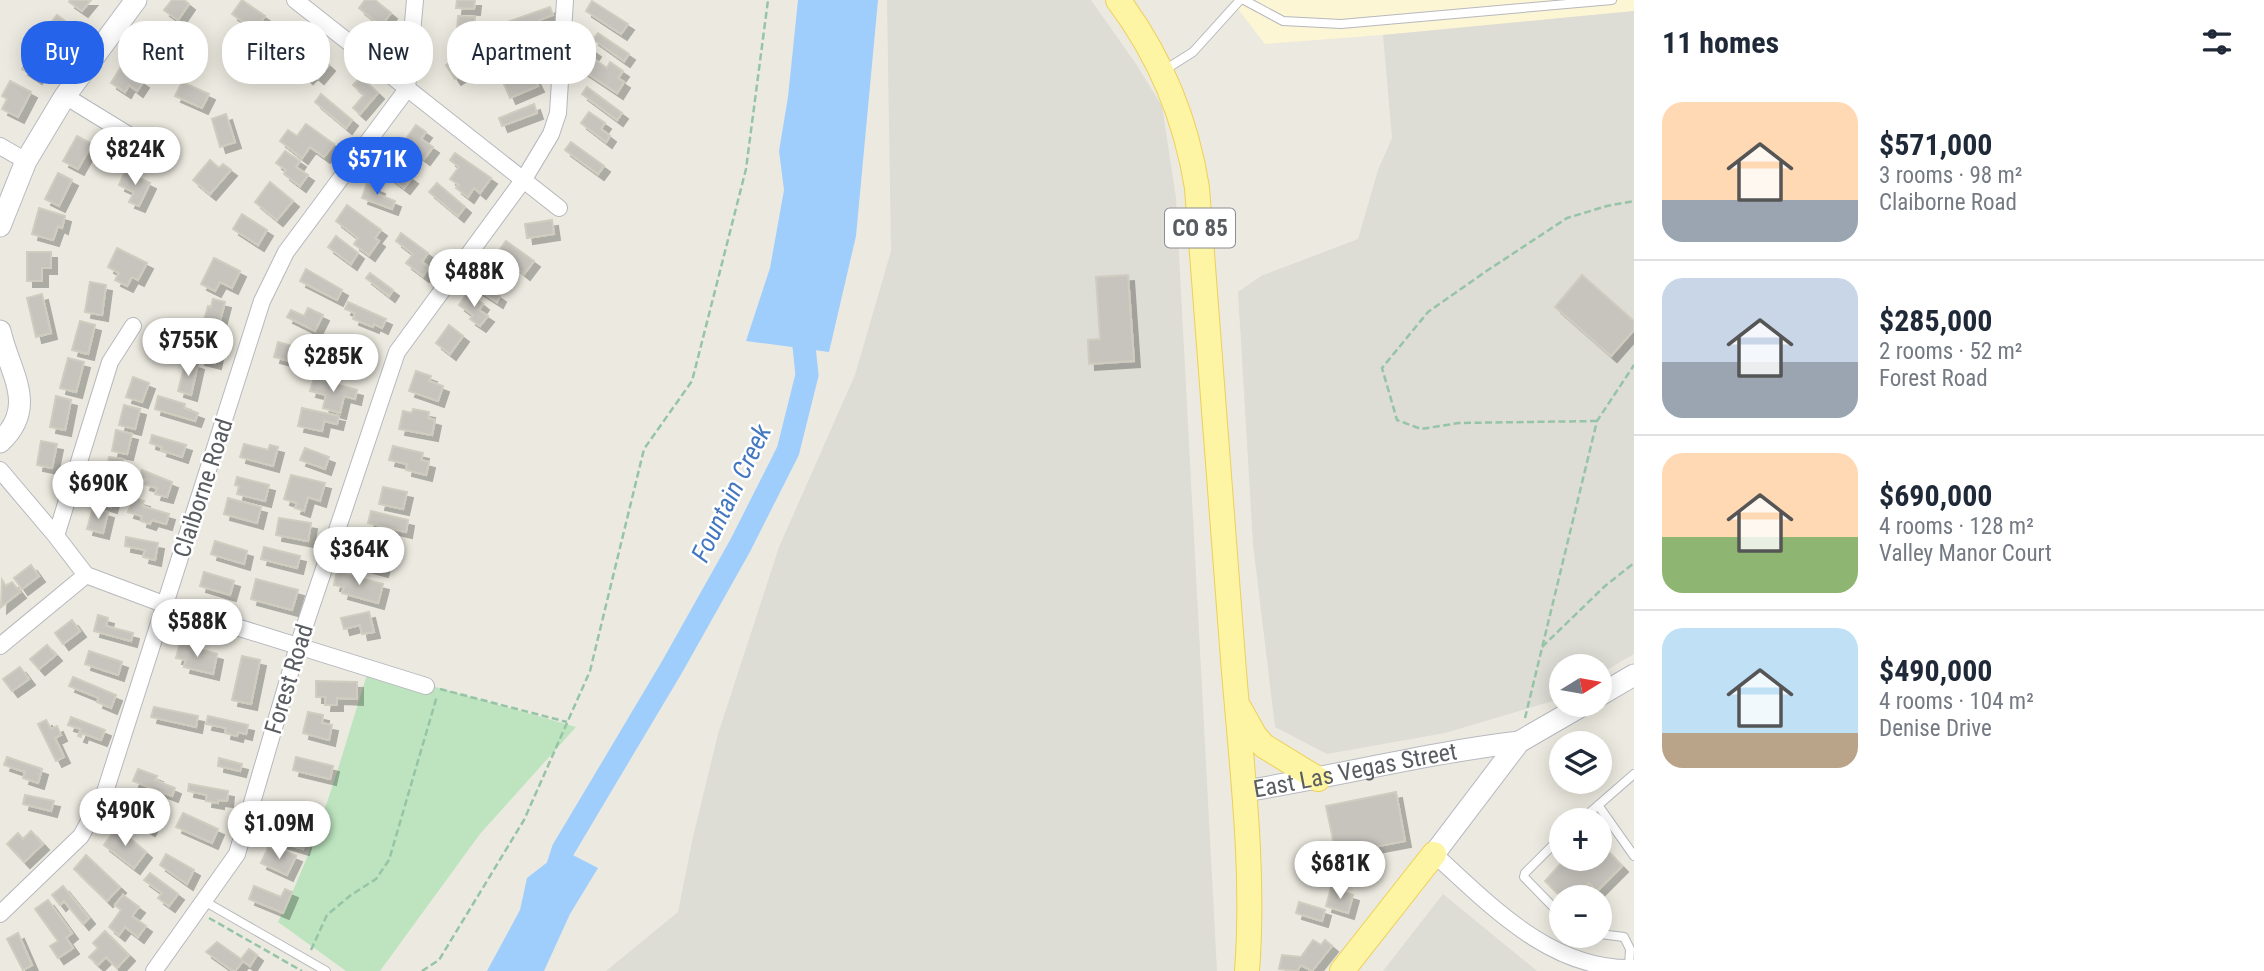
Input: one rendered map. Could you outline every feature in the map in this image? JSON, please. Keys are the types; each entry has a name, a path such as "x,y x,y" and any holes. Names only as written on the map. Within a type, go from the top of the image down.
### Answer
{"main road":[{"name":"CO 85","path":"1118,0 1135,25 1172,95 1186,132 1197,188 1245,791"},
{"path":"1236,702 1255,736 1264,746 1318,779"},
{"name":"East Las Vegas Street","path":"1245,791 1247,971"},
{"path":"1342,971 1434,854"}],"street":[{"path":"0,226 26,161 65,96 136,0"},
{"path":"295,0 559,208"},
{"path":"407,89 415,0"},
{"name":"Forest Road","path":"154,971 237,854 298,646 397,352 524,179 551,134 558,113 565,0"},
{"name":"Claiborne Road","path":"0,914 81,836 105,792 262,301 286,252 407,89"},
{"path":"65,96 145,145 162,145"},
{"path":"0,146 26,161"},
{"path":"56,536 110,362 133,326"},
{"path":"0,331 20,392 19,415 10,433 0,442"},
{"path":"0,470 86,575 166,605 426,686"},
{"path":"0,646 86,575"},
{"path":"1612,688 1634,674"},
{"name":"East Las Vegas Street","path":"1245,791 1519,742 1561,718"},
{"name":"East Las Vegas Street","path":"1434,854 1519,742"},
{"path":"1434,854 1519,931 1541,947 1566,960 1586,966 1632,968"}],"lane":[{"path":"1161,72 1193,52 1242,0 1283,21 1341,24 1612,0"},
{"path":"1596,808 1634,774"},
{"path":"1598,806 1634,856"},
{"path":"1549,849 1524,877 1549,903"},
{"path":"201,906 326,971"},
{"path":"1612,936 1624,937 1630,949 1632,968"}],"path":[{"path":"422,971 439,960 524,820 590,671 643,449 692,381 746,170 768,0"},
{"path":"1597,421 1459,423 1421,429 1396,420 1382,368 1428,312 1485,272 1567,218 1607,205 1634,201"},
{"path":"1519,742 1597,421 1634,365"},
{"path":"1542,648 1605,586 1634,563"},
{"path":"306,960 327,915 376,879 389,860 439,689 567,722"},
{"path":"201,906 302,971"}],"shaded area":[{"path":"887,0 1091,0 1162,106 1176,198 1217,971 606,971 678,912 718,734 779,547 855,375 891,251"},
{"path":"1231,0 1634,0 1634,11 1446,30 1265,44"},
{"path":"1634,11 1634,654 1612,667 1612,654 1549,654 1549,702 1445,733 1327,754 1275,727 1253,544 1238,292 1261,276 1358,239 1378,170 1392,138 1383,35"},
{"path":"1443,894 1537,971 1383,971"}],"green space":[{"path":"369,668 576,727 480,834 380,971 346,971 278,922 318,829"}],"water":[{"path":"798,0 878,0 856,236 829,352 746,341 770,268 784,190 779,151 788,97"},
{"path":"563,850 598,868 570,914 544,971 487,971 520,910 527,878"}],"building":[{"path":"91,0 82,11 69,2"},
{"path":"172,0 184,0 189,4 178,20 164,10"},
{"path":"242,0 265,16 261,21 242,21 232,14"},
{"path":"365,0 375,0 391,13 385,21 375,21 359,8"},
{"path":"457,0 475,0 474,9 456,8"},
{"path":"592,1 628,24 621,34 586,11"},
{"path":"550,7 553,15 540,21 510,21"},
{"path":"57,15 65,21 52,21"},
{"path":"458,16 475,17 475,21 458,21"},
{"path":"598,33 629,54 624,61 596,41"},
{"path":"596,60 607,68 610,62 623,71 618,78 624,82 617,93 596,79"},
{"path":"118,72 118,84 142,84 137,91 129,85 125,92 111,83"},
{"path":"10,81 31,92 18,117 2,109 7,99 2,96"},
{"path":"181,84 209,94 202,108 175,96"},
{"path":"368,84 378,93 360,114 353,108 364,95 353,85"},
{"path":"504,84 538,86 510,98"},
{"path":"587,87 622,113 617,120 582,94"},
{"path":"321,94 352,120 346,128 315,102"},
{"path":"534,104 537,113 502,126 499,118"},
{"path":"589,112 605,123 601,129 610,136 606,142 581,123"},
{"path":"226,114 235,142 220,147 212,119"},
{"path":"306,124 334,144 324,157 310,147 302,158 280,141 288,130 297,136"},
{"path":"416,125 426,132 421,139 433,147 424,159 403,143"},
{"path":"77,136 92,144 78,169 63,161"},
{"path":"571,142 604,166 598,174 565,150"},
{"path":"285,151 300,161 296,167 308,175 300,186 284,174 286,170 276,163"},
{"path":"455,153 491,178 480,193 474,188 468,197 456,188 459,185 450,179 459,167 450,160"},
{"path":"210,160 219,168 223,164 231,170 210,194 193,180"},
{"path":"389,161 412,178 404,188 382,171"},
{"path":"125,171 150,183 139,206 129,202 134,192 119,185"},
{"path":"58,173 72,180 59,206 45,199"},
{"path":"270,182 293,201 277,220 255,202"},
{"path":"367,183 379,188 377,194 395,201 392,209 362,198"},
{"path":"437,183 465,207 458,216 429,192"},
{"path":"347,205 381,230 375,238 379,241 369,255 354,244 358,238 336,221"},
{"path":"39,208 65,216 62,228 58,226 53,240 32,234"},
{"path":"242,214 267,230 258,245 233,229"},
{"path":"552,220 554,234 527,238 525,224"},
{"path":"401,233 428,253 422,262 429,267 423,276 406,263 413,254 396,241"},
{"path":"336,236 358,253 351,264 328,247"},
{"path":"506,241 534,261 524,274 513,265 508,272 492,260"},
{"path":"117,248 147,263 138,280 132,277 127,286 115,280 119,273 108,267"},
{"path":"27,252 51,252 51,268 42,268 42,281 27,281"},
{"path":"214,258 240,271 232,288 220,282 215,291 201,284"},
{"path":"306,269 342,290 337,300 300,281"},
{"path":"370,273 393,290 389,296 366,278"},
{"path":"1128,275 1134,361 1089,364 1088,340 1100,339 1096,277"},
{"path":"1582,275 1634,321 1634,330 1611,356 1555,307"},
{"path":"476,280 500,296 497,302 472,286"},
{"path":"90,282 106,285 102,315 85,312"},
{"path":"468,292 483,304 479,310 488,316 480,326 470,319 473,315 459,305"},
{"path":"42,294 51,333 36,337 27,298"},
{"path":"213,299 225,302 217,332 202,327"},
{"path":"348,302 386,319 382,328 353,319 355,313 345,309"},
{"path":"308,308 323,315 315,331 287,317 291,310 304,316"},
{"path":"80,321 95,325 88,354 72,350"},
{"path":"449,325 463,336 450,354 436,343"},
{"path":"335,340 364,352 360,361 346,356 343,362 328,356"},
{"path":"184,341 218,349 215,363 199,359 201,352 182,348"},
{"path":"278,342 309,351 305,365 274,357"},
{"path":"68,358 84,362 76,392 60,388"},
{"path":"186,360 198,364 191,395 178,391"},
{"path":"416,371 431,376 429,381 443,386 438,401 409,391"},
{"path":"133,377 149,383 142,402 126,397"},
{"path":"314,378 357,390 355,399 344,396 340,413 323,408 326,395 310,391"},
{"path":"56,396 71,400 65,430 50,427"},
{"path":"158,396 185,404 184,408 198,413 195,421 155,409"},
{"path":"124,405 140,409 135,429 119,425"},
{"path":"302,408 339,416 337,424 324,421 322,431 298,426"},
{"path":"413,409 429,412 428,418 435,420 432,435 399,429 403,411 412,413"},
{"path":"116,430 132,434 127,454 112,451"},
{"path":"152,435 186,445 182,457 150,443"},
{"path":"41,441 57,444 52,468 37,465"},
{"path":"244,444 268,450 270,445 278,447 273,466 240,457"},
{"path":"393,446 423,453 421,460 429,462 426,475 406,470 407,464 389,460"},
{"path":"305,448 329,457 325,469 300,460"},
{"path":"109,457 123,459 120,479 105,477"},
{"path":"142,470 172,482 167,497 155,494 157,488 144,484 146,479 140,478"},
{"path":"291,475 325,483 320,501 308,497 304,511 295,508 297,503 284,499"},
{"path":"237,477 269,485 265,501 237,494"},
{"path":"100,485 116,490 111,507 95,502"},
{"path":"383,487 407,492 403,509 379,504"},
{"path":"133,498 144,501 142,506 169,514 166,524 152,520 150,524 141,521 142,516 128,512"},
{"path":"228,498 261,507 257,523 224,514"},
{"path":"93,508 108,512 103,533 87,529"},
{"path":"371,511 408,520 406,532 368,523"},
{"path":"279,518 311,523 308,541 276,535"},
{"path":"126,537 158,543 155,560 143,557 145,550 125,546"},
{"path":"365,538 375,540 372,554 386,557 382,571 353,563 357,544 363,545"},
{"path":"215,541 247,551 244,564 211,554"},
{"path":"264,547 300,556 297,568 261,559"},
{"path":"31,565 39,576 22,589 14,578"},
{"path":"204,572 234,581 230,595 200,586"},
{"path":"337,572 383,584 378,603 342,593 344,587 334,585"},
{"path":"256,579 298,590 292,610 251,599"},
{"path":"2,580 6,586 12,582 20,592 1,607"},
{"path":"369,612 374,632 362,634 360,625 344,629 341,618"},
{"path":"98,615 108,618 106,626 133,633 131,641 94,631"},
{"path":"72,620 80,631 63,644 55,633"},
{"path":"180,643 217,654 213,674 184,667 186,660 176,658"},
{"path":"47,645 56,655 39,669 30,659"},
{"path":"89,651 122,662 118,675 85,664"},
{"path":"242,656 260,660 251,704 232,700"},
{"path":"20,667 29,679 12,691 3,679"},
{"path":"73,677 116,695 111,708 97,702 99,698 69,686"},
{"path":"316,681 357,682 357,699 337,698 337,705 325,705 326,697 316,697"},
{"path":"154,707 198,716 196,727 151,717"},
{"path":"308,712 323,715 322,723 332,725 329,740 303,733"},
{"path":"208,716 248,725 246,734 238,732 237,736 225,733 226,728 206,724"},
{"path":"71,717 105,730 101,740 82,733 81,737 78,736 81,729 68,725"},
{"path":"46,720 51,729 57,726 61,735 55,738 64,757 56,761 38,724"},
{"path":"7,757 42,769 38,783 23,778 25,772 4,765"},
{"path":"296,757 333,766 330,779 293,770"},
{"path":"219,758 242,764 240,771 218,766"},
{"path":"138,769 157,776 155,780 175,788 172,796 133,781"},
{"path":"189,784 228,791 227,801 206,801 207,795 188,791"},
{"path":"1396,792 1405,841 1336,854 1326,806"},
{"path":"25,795 54,801 51,811 23,804"},
{"path":"130,799 138,804 140,799 151,805 148,809 157,815 149,830 121,813"},
{"path":"183,813 218,829 212,843 176,827"},
{"path":"274,824 289,828 287,836 296,838 298,833 307,835 303,849 270,839"},
{"path":"117,827 146,852 134,868 104,845"},
{"path":"31,831 43,844 24,862 7,844 18,833 23,839"},
{"path":"268,848 278,853 280,849 296,856 287,875 261,863"},
{"path":"166,854 194,870 187,884 160,865"},
{"path":"86,855 120,887 107,901 74,869"},
{"path":"1612,856 1622,866 1603,885 1549,885 1545,881 1554,871 1612,871"},
{"path":"150,873 178,894 169,906 158,898 162,893 144,880"},
{"path":"63,886 89,918 83,924 64,901 60,905 52,895"},
{"path":"254,886 281,897 285,889 292,892 283,913 249,899"},
{"path":"1331,888 1353,895 1348,913 1326,906"},
{"path":"123,895 139,907 132,916 146,926 138,937 125,927 119,935 109,927 121,910 115,905"},
{"path":"48,900 72,933 66,938 73,948 58,958 50,946 58,941 35,909"},
{"path":"1299,902 1325,910 1322,921 1296,913"},
{"path":"105,931 129,955 117,968 106,957 98,965 89,957 98,948 93,943"},
{"path":"18,933 32,965 23,970 7,939"},
{"path":"1313,940 1321,945 1325,940 1332,946 1312,971 1301,965 1297,971 1279,969 1282,955 1301,957"},
{"path":"217,942 241,959 249,949 257,955 250,966 243,961 233,971 206,952"}],"waterway":[{"name":"Fountain Creek","path":"554,878 563,850 672,667 740,546 788,451 807,375 801,318"}]}
